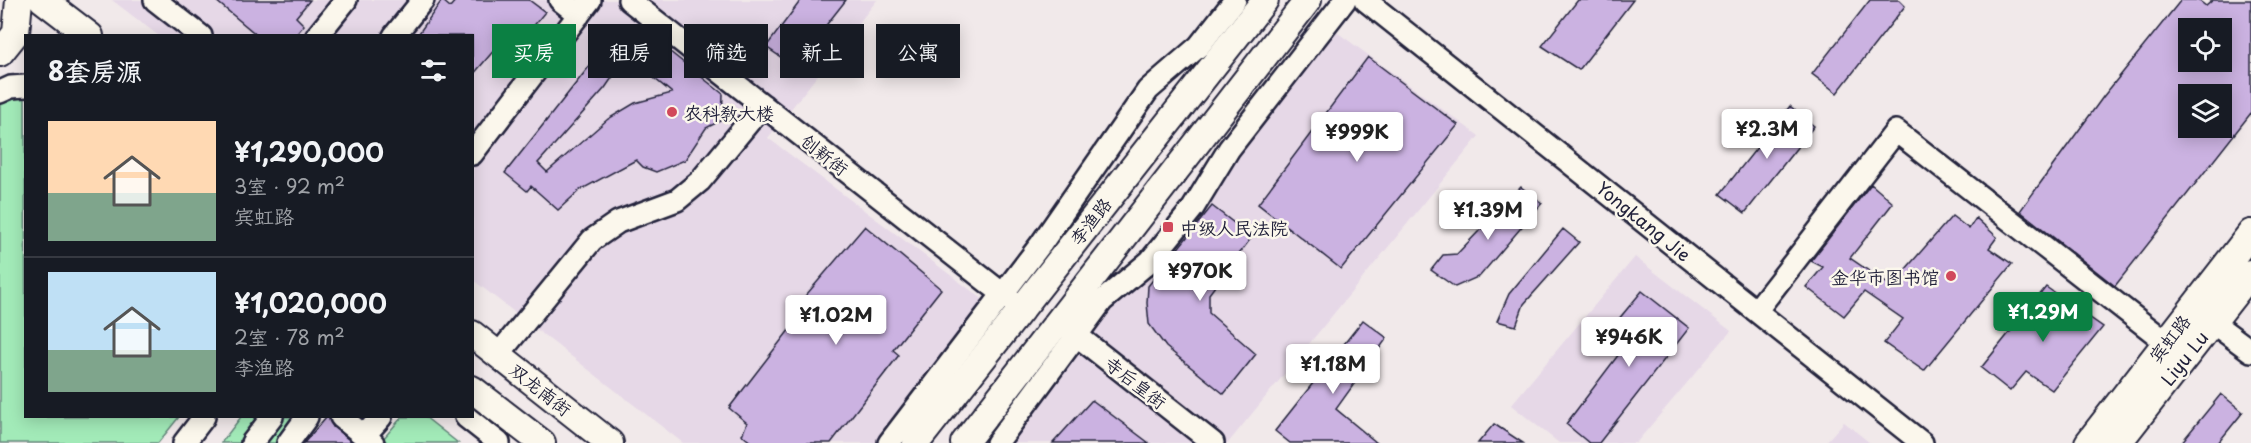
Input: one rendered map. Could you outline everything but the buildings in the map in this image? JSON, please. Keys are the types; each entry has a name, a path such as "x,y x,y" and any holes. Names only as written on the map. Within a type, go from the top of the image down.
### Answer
{"main road":[{"path":"0,10 7,0"},
{"path":"0,53 14,32 19,0"},
{"path":"43,0 87,34"},
{"name":"李渔路","path":"916,443 1012,301 1266,0"},
{"name":"李渔路","path":"964,443 1068,329 1308,0"},
{"name":"宾虹路","path":"2088,443 2251,233"},
{"name":"Liyu Lu","path":"2118,443 2251,273"},
{"name":"双龙南街","path":"474,336 610,443"},
{"path":"474,391 542,443"}],"street":[{"path":"155,0 198,34"},
{"path":"319,34 346,0"},
{"path":"396,34 423,0"},
{"path":"474,151 585,8 560,0"},
{"name":"创新街","path":"629,0 1012,301"},
{"path":"889,443 1012,301 1041,244 1148,90 1199,46 1235,0"},
{"path":"997,443 1068,329 1150,261 1179,225 1229,149 1345,0"},
{"name":"Yongkang Jie","path":"1365,0 1922,443"},
{"path":"0,92 11,87 24,86"},
{"path":"498,355 592,240 618,222 677,200 700,181 763,105"},
{"path":"1756,311 1896,131 2166,342"},
{"path":"2212,322 2251,351"},
{"name":"寺后皇街","path":"1068,329 1213,443"},
{"path":"184,443 203,418"},
{"path":"252,443 271,418"},
{"path":"288,443 306,418"},
{"path":"342,418 368,440 380,418"},
{"path":"467,418 499,443"}],"shaded area":[{"path":"112,0 877,0 858,24 780,24 780,78 815,78 768,138 985,301 875,443 683,443 474,281 474,34 156,34"},
{"path":"1334,30 1479,136 1228,443 1004,443 1090,332"},
{"path":"1635,257 1731,331 1636,443 1559,443 1511,405"},
{"path":"1844,422 1870,443 1825,443"}],"green space":[{"path":"24,97 24,418 178,418 158,443 0,443 0,102"},
{"path":"240,418 262,418 242,443 221,443"},
{"path":"280,418 298,418 279,443 260,443"},
{"path":"401,418 426,418 458,443 388,443 383,439"}],"place":[{"name":"农科教大楼","path":"672,112"},
{"name":"中级人民法院","path":"1168,227"},
{"name":"金华市图书馆","path":"1951,276"}]}
